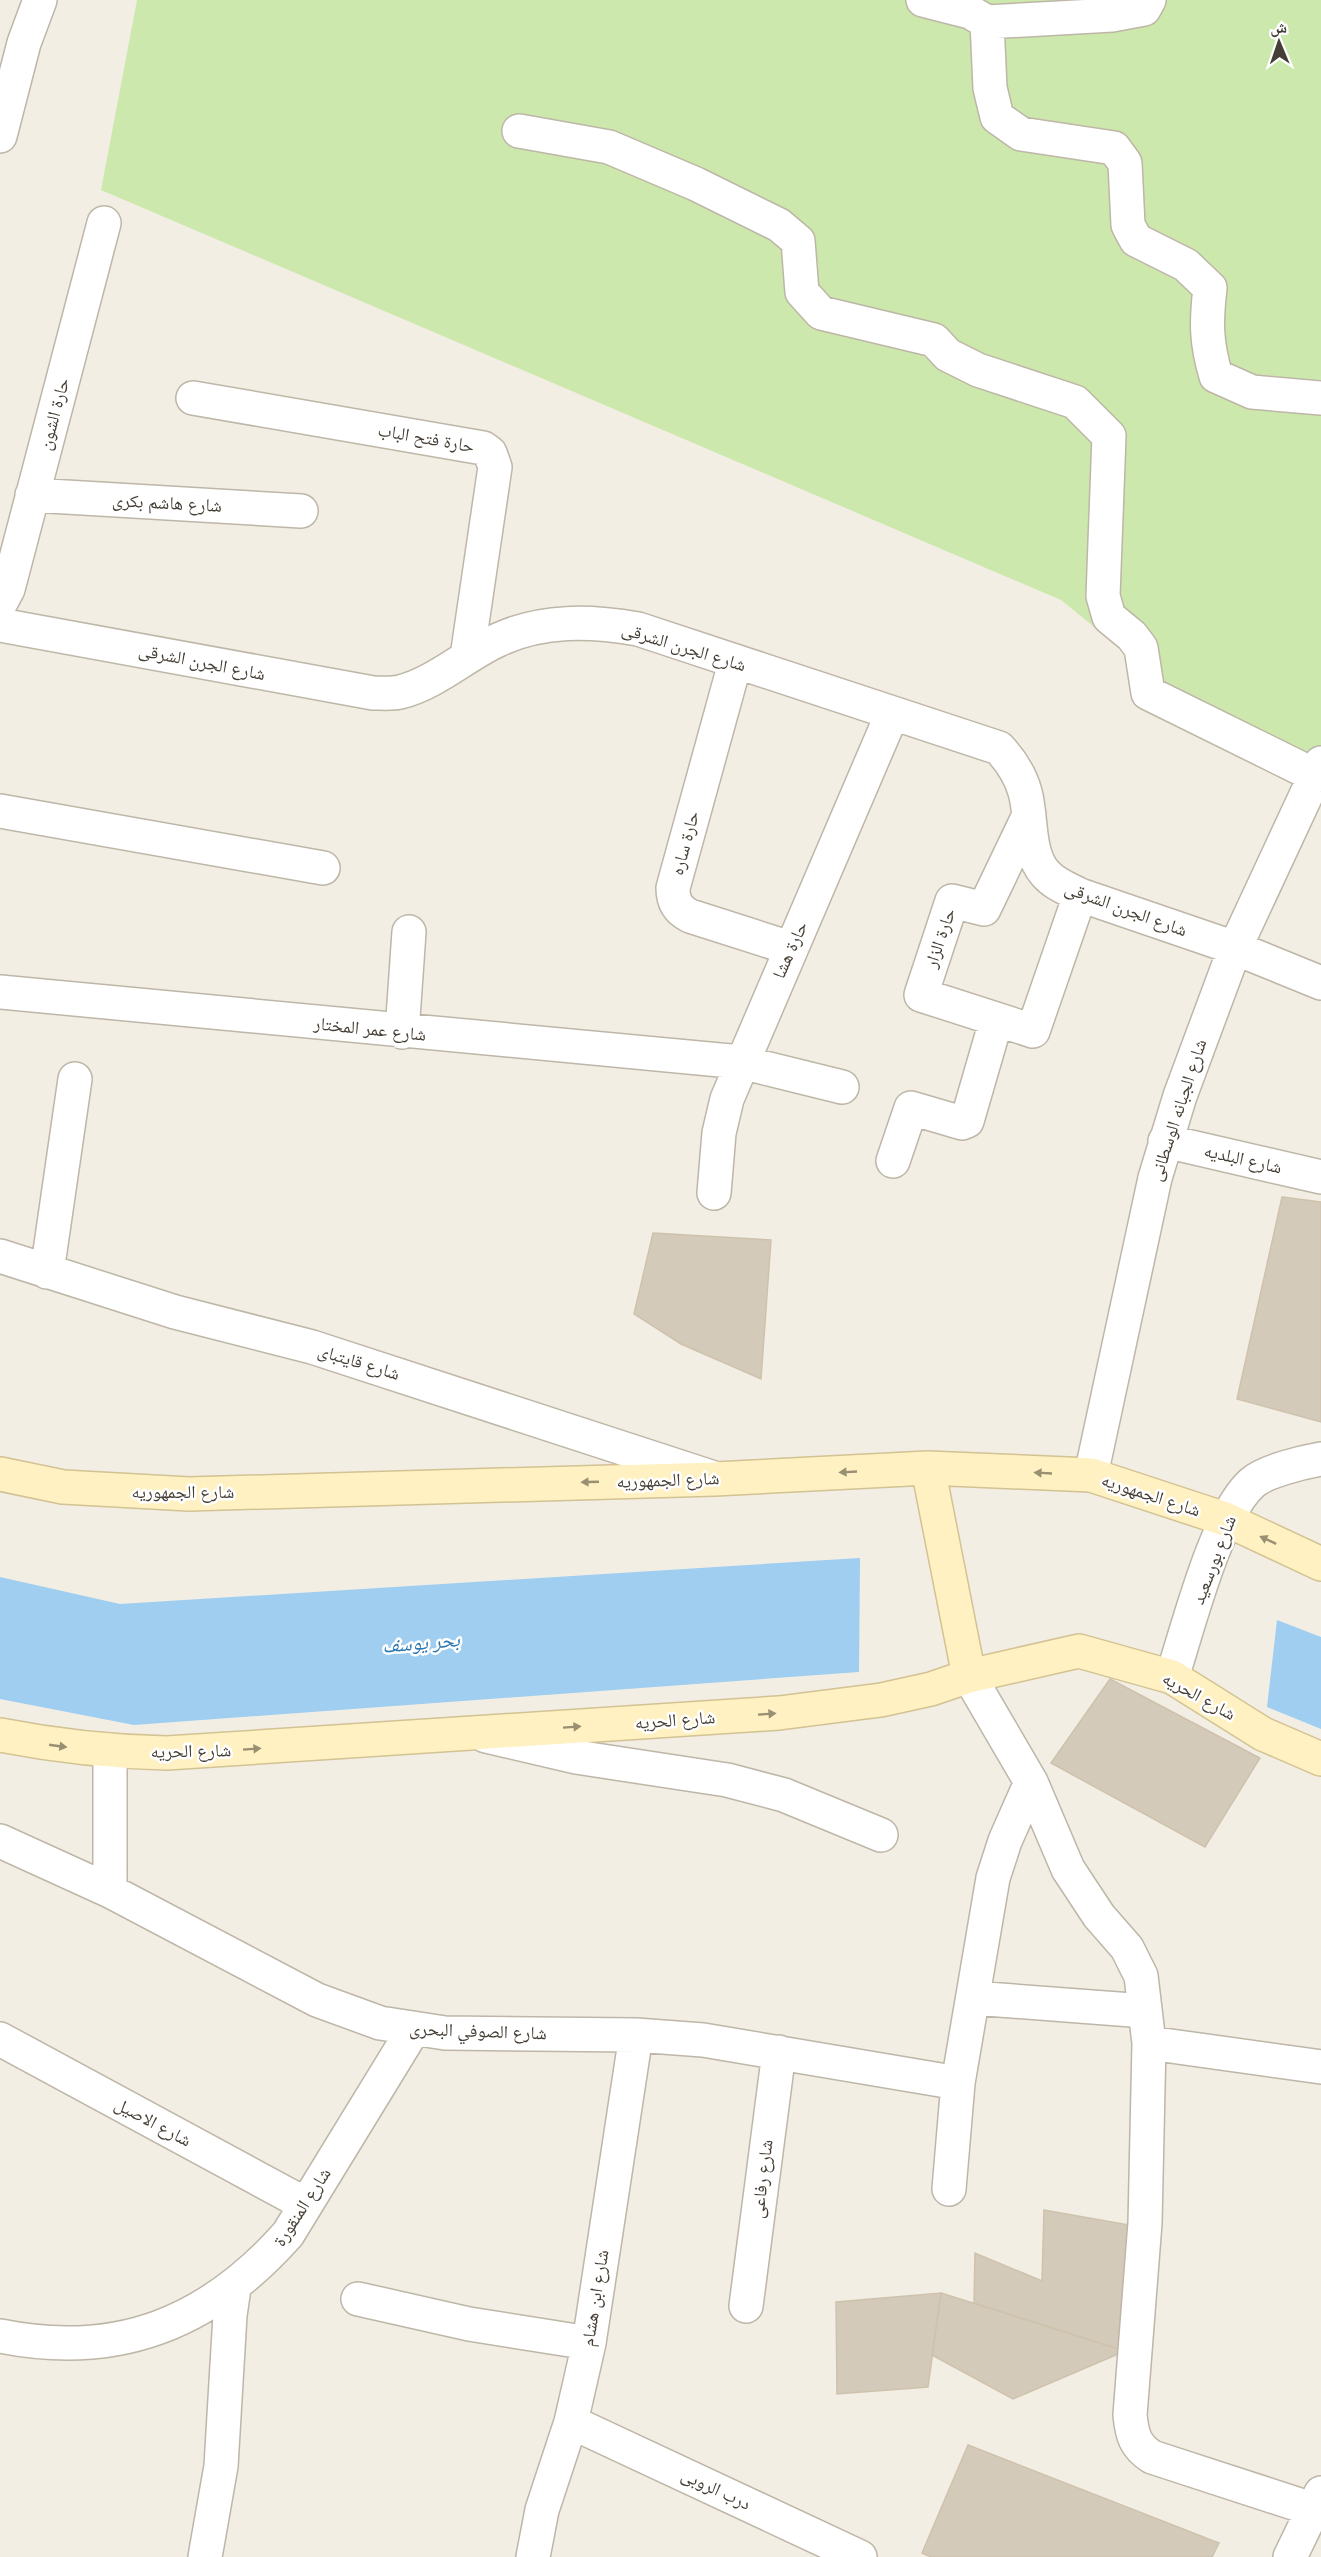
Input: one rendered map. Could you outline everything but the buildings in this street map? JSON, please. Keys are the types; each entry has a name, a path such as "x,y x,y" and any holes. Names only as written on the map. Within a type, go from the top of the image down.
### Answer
{"street":[{"path":"0,136 24,44 40,0"},
{"path":"923,0 970,12 987,22 1022,18 1112,15 1144,9 1149,0"},
{"path":"987,22 990,88 997,117 1021,134 1114,148 1125,163 1128,225 1136,240 1186,265 1210,288 1206,326 1207,348 1216,376 1252,392 1321,398"},
{"path":"519,131 609,147 696,184 779,225 798,241 802,292 821,313 934,339 948,355 978,370 1075,402 1108,436 1103,596 1109,617 1132,636 1141,648 1148,693 1319,770"},
{"name":"حارة الشون","path":"0,604 8,589 104,223"},
{"name":"حارة فتح الباب","path":"193,398 483,448 490,453 495,467 467,657"},
{"name":"شارع هاشم بكرى","path":"32,495 301,511"},
{"name":"شارع الجرن الشرقى","path":"0,625 373,693 400,692 425,683 498,639 532,628 567,622 603,623 638,629 735,663 999,747 1014,766 1025,792 1037,859 1044,872 1058,884 1080,895 1235,948 1321,983"},
{"name":"حارة ساره","path":"735,663 673,888 673,897 676,906 690,916 790,948"},
{"name":"حارة هشا","path":"714,1193 719,1132 727,1099 892,714"},
{"name":"شارع الجبانه الوسطانى","path":"1091,1475 1165,1141 1235,948 1319,770"},
{"path":"0,811 322,868"},
{"name":"حارة الزار","path":"1029,815 984,909 952,901 921,995 1031,1032 1035,1030 1080,895"},
{"path":"402,1032 409,932"},
{"name":"شارع عمر المختار","path":"0,992 402,1032 741,1062 842,1087"},
{"path":"893,1161 911,1108 962,1123 967,1121 996,1021"},
{"path":"47,1272 75,1079"},
{"name":"شارع البلديه","path":"1165,1141 1321,1178"},
{"name":"شارع قايتباى","path":"0,1256 175,1312 312,1347 715,1479"},
{"name":"شارع بورسعيد","path":"1172,1677 1225,1519 1252,1482 1283,1469 1321,1459"},
{"path":"928,1468 969,1676 1031,1782 1068,1869 1099,1917 1127,1948 1141,1976 1149,2043 1145,2223 1130,2415 1132,2435 1141,2450 1152,2457 1318,2505 1290,2557"},
{"name":"شارع الجمهوريه","path":"0,1474 63,1487 189,1494 715,1479 928,1468 1091,1475 1225,1519 1321,1564"},
{"name":"شارع الحريه","path":"0,1735 55,1746 110,1752 222,1751 830,1708 931,1689 969,1676 1079,1652 1172,1677 1263,1734 1321,1760"},
{"path":"476,1733 576,1757 727,1780 784,1795 881,1835"},
{"path":"110,1752 110,1891"},
{"path":"949,2189 958,2084 993,1878 1005,1841 1031,1782"},
{"name":"شارع الصوفي البحرى","path":"0,1841 110,1891 317,2000 348,2013 413,2030 636,2035 703,2040 958,2084"},
{"path":"973,1998 1145,2011"},
{"name":"شارع المنقورة","path":"0,2336 59,2345 105,2342 151,2331 194,2312 234,2288 288,2234 413,2030"},
{"name":"شارع ابن هشام","path":"533,2557 542,2510 571,2422 589,2343 636,2035"},
{"name":"شارع الاصيل","path":"0,2039 305,2204"},
{"path":"1149,2043 1321,2067"},
{"name":"شارع رفاعى","path":"746,2306 778,2052"},
{"path":"205,2557 221,2466 230,2315 234,2288"},
{"path":"358,2299 469,2324 589,2343"},
{"name":"درب الروبى","path":"571,2422 860,2557"}],"green space":[{"path":"137,0 1321,0 1321,794 1248,752 1061,600 101,190"}],"water":[{"name":"بحر يوسف","path":"860,1558 859,1672 134,1725 0,1699 0,1577 120,1604"},
{"path":"1277,1620 1321,1637 1321,1729 1267,1707"}]}
